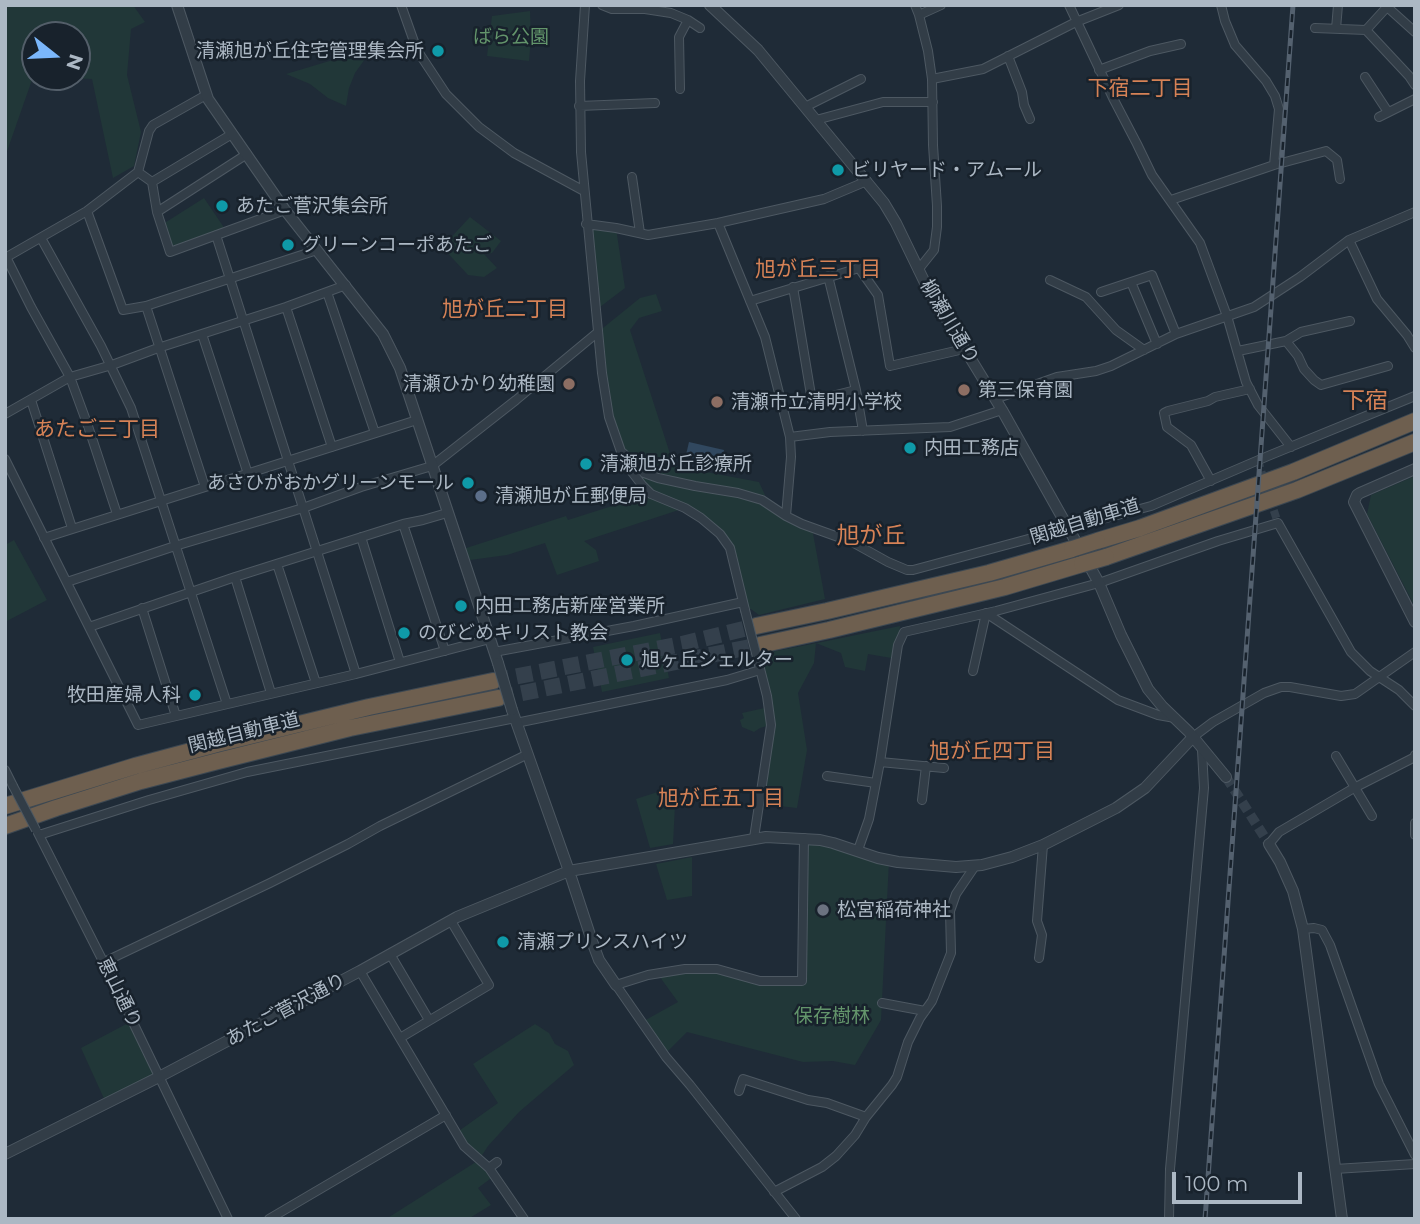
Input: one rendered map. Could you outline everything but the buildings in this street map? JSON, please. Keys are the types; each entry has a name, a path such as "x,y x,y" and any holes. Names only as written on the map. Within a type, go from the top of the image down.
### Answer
{"highway":[{"name":"関越自動車道","path":"756,626 975,576 1140,528 1293,472 1415,421"},
{"name":"関越自動車道","path":"758,651 829,630 1005,587 1106,557 1297,490 1415,442"},
{"name":"関越自動車道","path":"5,806 123,769 217,744 369,707 493,681"},
{"name":"関越自動車道","path":"5,826 141,781 218,761 349,728 498,698"}],"street":[{"path":"177,5 206,95 285,210 383,334 400,368 514,717 599,960 666,1057 796,1219"},
{"path":"401,5 416,50 446,94 479,127 514,153 584,191"},
{"path":"585,5 579,106 586,224 601,373 609,417 620,451 630,471 642,485 651,494 685,508 706,522 720,534 730,548 758,651 771,725 754,838"},
{"path":"602,5 612,9 645,9 671,13 700,28"},
{"name":"柳瀬川通り","path":"710,5 758,50 884,204 937,304 1002,410 1099,583 1148,689 1194,737 1226,778"},
{"path":"915,5 928,51 932,79 937,227 934,250 918,270"},
{"path":"919,15 941,5"},
{"path":"1069,5 1152,175 1200,243 1227,316 1246,382 1258,405 1291,447"},
{"path":"932,79 983,69 1076,22 1119,5"},
{"path":"1221,5 1236,45 1275,96 1279,109 1274,165"},
{"path":"1336,29 1338,5"},
{"path":"1366,30 1386,6 1415,32"},
{"path":"680,89 679,37 688,20"},
{"path":"1315,28 1366,30 1415,85"},
{"path":"1099,70 1150,51 1181,44"},
{"path":"1008,56 1030,119"},
{"path":"1365,77 1388,113"},
{"path":"805,107 861,79"},
{"path":"117,514 70,377 6,257 87,211 138,172 153,125 206,95"},
{"path":"1379,117 1415,99"},
{"path":"816,120 883,102 933,102"},
{"path":"579,106 655,103"},
{"path":"152,182 232,134"},
{"path":"1171,200 1274,165 1326,151 1336,160 1340,179"},
{"path":"157,212 247,154"},
{"path":"138,172 152,182 157,212 170,252 285,210"},
{"path":"632,177 640,233"},
{"path":"586,224 648,235 718,223 824,199 867,181"},
{"path":"87,211 123,310 146,306 317,250"},
{"path":"995,399 1056,377 1111,366 1176,334 1254,307 1349,240 1415,212"},
{"path":"718,223 765,337 790,437 792,457 786,516"},
{"path":"216,236 356,674"},
{"path":"41,238 112,365 131,408 228,704"},
{"path":"1349,240 1377,299 1415,348"},
{"path":"750,301 859,268 878,295 890,366 964,349"},
{"path":"1101,292 1152,275 1176,334"},
{"path":"828,276 856,390 863,432"},
{"path":"1050,280 1086,297 1116,330 1144,350"},
{"path":"1131,282 1157,344"},
{"path":"5,414 70,377 346,285"},
{"path":"793,286 812,401 856,390"},
{"path":"327,292 375,433"},
{"path":"146,306 205,487"},
{"path":"286,307 332,447"},
{"path":"1238,352 1286,341 1301,332 1350,321"},
{"path":"67,582 432,466 598,332"},
{"path":"202,334 248,474"},
{"path":"1286,341 1304,369 1321,385 1388,366"},
{"path":"1211,481 1191,444 1167,427 1164,413 1250,389"},
{"path":"620,451 644,473 762,500 802,524 852,542 888,562 913,570 1151,506 1415,396"},
{"path":"31,400 72,528"},
{"path":"790,437 830,432 950,427 1002,410"},
{"path":"44,538 418,420"},
{"path":"5,459 138,725 356,674 490,639"},
{"path":"1415,469 1360,493 1354,502 1415,622"},
{"path":"89,627 360,537 447,513"},
{"path":"858,850 869,818 898,645 904,632 1099,583 1278,523 1351,652 1370,671 1399,690 1415,706"},
{"path":"403,524 445,651"},
{"path":"360,537 400,662"},
{"path":"277,564 316,683"},
{"path":"235,577 271,693"},
{"path":"496,657 615,629 744,606"},
{"path":"142,608 176,716"},
{"path":"973,671 986,613"},
{"path":"986,613 1118,700 1158,715 1175,718"},
{"path":"1194,737 1213,722 1273,690 1290,687 1350,696 1381,678 1415,652"},
{"path":"38,833 247,772 514,717 720,682 760,670"},
{"name":"あたご菅沢通り","path":"5,1154 159,1077 451,921 569,871 766,837 804,838 834,843 898,862 956,867 1003,860 1043,845 1130,799 1153,780 1194,737"},
{"path":"1169,1219 1170,1169 1205,788 1202,750"},
{"path":"104,961 270,883 528,754"},
{"path":"1336,756 1372,816"},
{"path":"1342,1219 1303,929 1293,891 1269,844 1279,832 1415,756"},
{"path":"880,762 944,768"},
{"path":"922,800 926,766"},
{"name":"恵山通り","path":"5,770 104,961 228,1219"},
{"path":"827,776 876,783"},
{"path":"1415,823 1415,835"},
{"path":"617,985 648,975 685,969 717,970 760,981 802,981 804,838"},
{"path":"1039,958 1042,935 1037,921 1043,845"},
{"path":"774,1192 822,1167 836,1156 892,1086 908,1042 932,1000 951,953 950,911 956,894 975,866"},
{"path":"400,1038 489,985 451,921"},
{"path":"1303,929 1322,930 1330,945 1379,1084 1415,1155"},
{"path":"390,954 429,1020"},
{"path":"360,971 464,1146 489,1168 524,1219"},
{"path":"882,1003 925,1011"},
{"path":"739,1091 743,1079 866,1117"},
{"path":"269,1219 446,1115"},
{"path":"489,1168 497,1162"},
{"path":"1335,1169 1415,1164"}],"green space":[{"path":"5,5 133,5 145,22 131,29 127,75 141,132 134,166 113,178 91,79 91,21 21,21 21,91 28,91 5,157"},
{"name":"ばら公園","path":"530,11 529,61 487,56 492,16"},
{"path":"373,48 355,73 346,106 328,98 310,84 286,74"},
{"path":"204,198 225,229 170,245 163,224"},
{"path":"470,217 501,241 492,253 484,254 497,268 484,277 468,275 442,247"},
{"path":"586,224 616,228 625,288 596,310"},
{"path":"656,294 662,311 639,318 630,330 674,466 759,482 765,495 762,500 812,528 825,599 759,615 751,609 745,610 730,548 720,534 685,508 584,541 596,550 599,561 557,575 545,543 507,555 463,561 460,550 566,516 568,520 650,494 630,471 609,417 598,332 640,298"},
{"path":"1415,476 1415,607 1367,514 1371,495"},
{"path":"14,540 47,600 5,622 5,545"},
{"path":"900,626 897,659 868,654 865,671 845,667 841,653 816,643"},
{"path":"660,633 669,678 602,692 593,647"},
{"path":"816,643 814,663 798,693 807,750 797,808 760,804 770,725 754,732 742,727 740,720 744,718 742,713 769,707 757,657"},
{"path":"676,786 673,844 650,848 636,799"},
{"name":"保存樹林","path":"804,838 889,861 881,1020 855,1065 833,1061 803,1062 687,1032 664,1055 642,1022 678,1002 657,973 717,969 760,981 802,981"},
{"path":"692,857 692,896 667,900 656,864"},
{"path":"132,1021 159,1077 106,1103 81,1048"},
{"path":"535,1024 549,1033 555,1044 568,1051 574,1065 519,1112 479,1160 456,1133 498,1103 473,1064"},
{"path":"479,1160 494,1176 478,1188 491,1205 468,1219 386,1219"}],"water":[{"path":"689,442 724,450 721,466 685,459"}],"tunnel":[{"path":"1258,460 1265,484"},
{"path":"1270,499 1278,523"},
{"path":"493,681 682,644 756,626"},
{"path":"498,698 760,645"},
{"path":"1226,777 1269,844"}],"railway":[{"path":"1205,1219 1293,5"}],"place":[{"name":"清瀬旭が丘住宅管理集会所","path":"438,51"},
{"name":"ビリヤード・アムール","path":"838,170"},
{"name":"あたご菅沢集会所","path":"222,206"},
{"name":"グリーンコーポあたご","path":"288,245"},
{"name":"清瀬ひかり幼稚園","path":"569,384"},
{"name":"第三保育園","path":"964,390"},
{"name":"清瀬市立清明小学校","path":"717,402"},
{"name":"内田工務店","path":"910,448"},
{"name":"清瀬旭が丘診療所","path":"586,464"},
{"name":"あさひがおかグリーンモール","path":"468,483"},
{"name":"清瀬旭が丘郵便局","path":"481,496"},
{"name":"内田工務店新座営業所","path":"461,606"},
{"name":"のびどめキリスト教会","path":"404,633"},
{"name":"旭ヶ丘シェルター","path":"627,660"},
{"name":"牧田産婦人科","path":"195,695"},
{"name":"松宮稲荷神社","path":"823,910"},
{"name":"清瀬プリンスハイツ","path":"503,942"}],"district":[{"name":"下宿二丁目","path":"1140,89"},
{"name":"旭が丘三丁目","path":"818,270"},
{"name":"旭が丘二丁目","path":"505,310"},
{"name":"下宿","path":"1365,401"},
{"name":"あたご三丁目","path":"97,430"},
{"name":"旭が丘","path":"871,536"},
{"name":"旭が丘四丁目","path":"992,752"},
{"name":"旭が丘五丁目","path":"721,799"}]}
